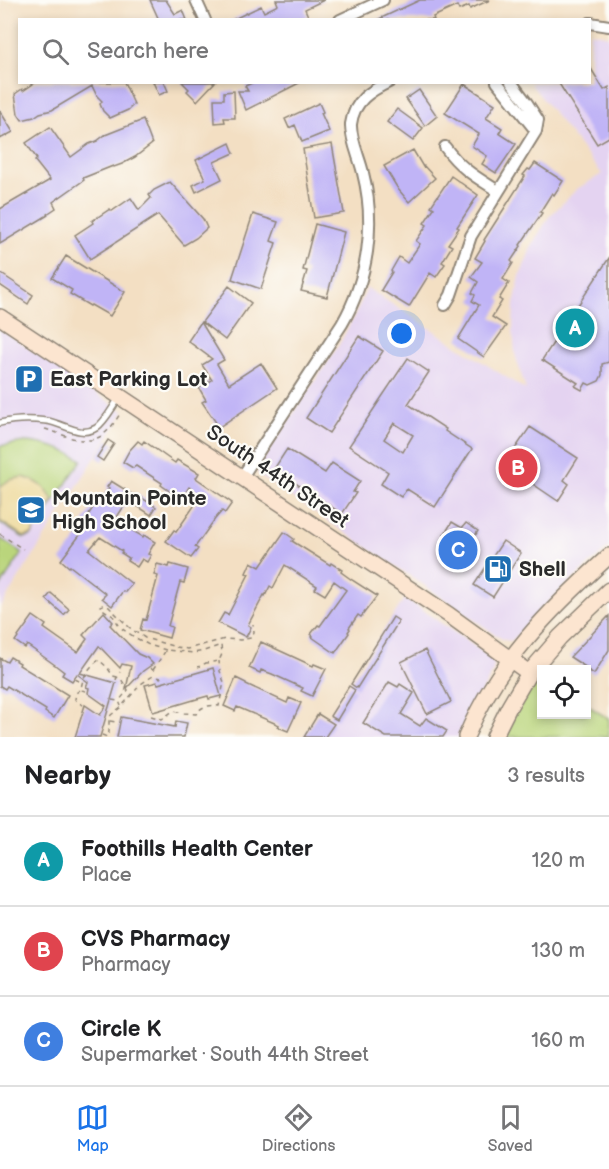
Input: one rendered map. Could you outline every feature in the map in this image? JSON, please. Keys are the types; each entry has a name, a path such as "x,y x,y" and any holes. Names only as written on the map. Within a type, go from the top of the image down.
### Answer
{"street":[{"path":"196,0 204,18"},
{"path":"344,18 382,0"},
{"path":"591,23 609,26"},
{"path":"242,477 342,324 362,277 368,239 368,195 351,127 355,109 360,102 367,94 385,84"},
{"path":"499,84 536,131"},
{"path":"445,305 451,295 471,236 536,131 538,120 513,84"},
{"path":"445,147 462,168 498,192"},
{"name":"South 44th Street","path":"0,317 448,615 529,673"},
{"path":"466,737 489,692 510,659 540,621 609,556"},
{"path":"494,737 529,673 560,637 609,590"}],"lane":[{"path":"0,423 12,420 46,420 70,429 88,432 100,424 120,396"}],"path":[{"path":"0,534 23,549"},
{"path":"151,716 162,719 172,711 196,714 198,710 209,705 219,706 224,682 219,661 222,654 221,645 193,653 166,650 149,645 127,632 113,616 100,606 109,608 145,638 187,649 225,639 251,638 254,632 253,624"},
{"path":"154,676 153,670 166,650"},
{"path":"81,690 82,682 92,665 99,660 113,676 121,679 128,690 119,702"},
{"path":"88,661 92,665"},
{"path":"198,667 219,661"},
{"path":"116,680 120,672"},
{"path":"102,735 109,734 109,721 112,714 141,684 153,676 161,678 162,681"},
{"path":"75,679 82,682"},
{"path":"82,705 75,699 76,693 81,690 86,691"},
{"path":"112,700 119,702"},
{"path":"119,702 121,707"},
{"path":"108,713 112,714"},
{"path":"109,721 116,722"},
{"path":"105,723 109,724"}],"shaded area":[{"path":"591,32 609,36 609,547 547,603 513,640 509,641 502,639 263,478 257,471 339,345 367,288 526,390 515,354 513,329 514,305 520,276 533,243 549,217 577,189 602,174 531,84 591,84"},
{"name":"Mountain Pointe High School","path":"0,329 124,412 0,608"},
{"path":"405,598 491,658 494,664 493,671 458,737 315,737"}],"green space":[{"path":"25,442 55,447 82,460 31,536 24,538 0,523 0,446"},
{"path":"0,538 22,553 0,587"},
{"path":"537,678 537,719 591,719 591,708 609,719 609,737 502,737 518,706"}],"sand":[{"path":"23,477 41,485 53,501 32,535 24,537 0,521 0,487 9,480"}],"building":[{"path":"150,0 166,0 175,14 183,10 186,18 158,18"},
{"path":"276,0 324,0 305,9 308,16 304,18 236,18 261,6 264,12 278,5"},
{"path":"420,0 490,0 470,9 469,6 459,10 457,6 433,18 381,18"},
{"path":"591,69 604,90 609,87 609,137 597,144 559,84 591,84"},
{"path":"33,84 125,84 134,104 128,110 110,118 103,111 100,104 102,101 92,86 52,110 22,120 18,114 15,94 22,89 23,91"},
{"path":"154,84 165,84 168,91 159,95"},
{"path":"184,84 213,84 197,101 187,91 189,89"},
{"path":"250,84 297,84 246,110 238,91 248,91 245,86"},
{"path":"464,84 495,104 486,118 502,128 499,133 516,144 496,173 482,164 487,156 472,146 479,134 445,113"},
{"path":"419,90 437,116 425,126 406,99"},
{"path":"234,91 235,118 224,118 225,122 215,123 214,99 224,99 224,92"},
{"path":"319,103 329,131 302,142 295,125 289,128 285,119"},
{"path":"397,109 423,128 413,141 387,122"},
{"path":"0,111 13,132 0,139"},
{"path":"143,120 152,144 122,164 83,178 84,180 53,202 56,208 48,215 0,244 0,209 50,180 35,161 37,159 26,143 50,127 71,157 105,135"},
{"path":"230,143 234,153 214,162 222,179 196,192 193,185 205,179 196,160"},
{"path":"332,144 344,213 314,218 303,149"},
{"path":"413,150 423,167 435,178 409,202 384,166"},
{"path":"535,163 563,181 554,195 552,193 511,261 513,263 503,279 509,283 492,317 506,326 484,357 458,339 479,305 472,301 475,295 472,293 478,282 471,277 482,262 475,258 525,176 523,175"},
{"path":"451,176 478,195 448,244 452,246 442,262 445,264 436,277 430,273 409,307 381,290 399,257 407,263 420,244 416,241 427,225 424,223 434,208 431,206"},
{"path":"170,182 203,219 207,228 184,245 158,215 90,259 75,235 110,209 112,211 131,198 139,210 151,198 149,195 154,190"},
{"path":"253,214 278,222 271,241 276,243 261,289 232,279"},
{"path":"315,224 344,232 327,297 301,291 307,271 303,270"},
{"path":"66,256 125,292 110,316 70,294 72,290 52,278"},
{"path":"609,258 609,362 602,364 602,375 599,381 590,385 586,383 582,390 575,386 578,383 542,360"},
{"path":"0,273 33,295 28,304 0,285"},
{"path":"229,286 251,303 225,340 202,322"},
{"path":"201,322 224,360 217,364 229,384 261,363 277,388 219,427 202,402 206,400 199,388 212,380 202,365 212,359 188,341"},
{"path":"359,336 383,351 329,433 306,418"},
{"path":"408,358 429,372 408,404 472,449 435,507 407,489 401,497 381,484 388,472 349,446","holes":["394,423 413,435 403,452 384,439"]},
{"path":"530,427 578,458 564,480 569,484 558,501 518,474 514,479 506,474 509,469 504,465"},
{"path":"108,440 114,444 103,461 97,457"},
{"path":"138,441 142,444 144,441 175,463 177,460 199,473 196,478 232,503 225,513 222,511 215,519 195,547 198,549 191,558 166,541 174,530 176,532 201,496 189,487 181,499 136,466 133,468 123,462"},
{"path":"287,449 325,473 332,463 360,481 353,492 356,493 342,514 274,469"},
{"path":"111,481 156,507 151,515 128,500 115,520 155,542 148,554 151,555 147,562 142,559 137,567 127,561 129,558 121,553 122,551 100,537 89,550 132,584 125,592 123,591 112,606 102,598 106,594 61,560 83,531 79,529 109,488 107,487"},
{"path":"452,522 462,528 466,523 478,531 465,555 463,554 454,567 442,559 454,541 444,535"},
{"path":"284,532 294,539 292,541 342,570 341,572 377,596 361,617 358,615 335,653 311,634 318,625 320,626 346,590 334,581 325,595 315,589 317,586 285,565 273,588 270,586 264,595 248,625 251,627 246,637 218,623 224,613 228,615 249,574 246,573 251,562 260,567"},
{"name":"Shell","path":"503,541 521,553 493,597 474,585"},
{"path":"157,564 169,567 170,564 188,569 184,583 180,582 168,626 172,627 169,638 140,630 143,619 146,620 158,576 154,575"},
{"path":"51,593 69,609 64,615 46,599"},
{"path":"104,612 113,622 110,625 138,654 153,664 126,689 131,666 122,664 120,668 99,646 80,673 116,683 100,737 75,737 85,705 100,715 106,706 88,693 89,688 86,687 88,682 77,674 72,681 62,675 64,672 27,645 25,648 15,641 33,616 46,625 44,628 78,652 87,639 83,635"},
{"path":"609,616 609,650 594,674 591,672 591,665 582,665 570,657"},
{"path":"393,617 399,621 357,688 351,684"},
{"path":"261,642 313,666 314,664 326,669 312,696 301,691 303,688 272,674 261,670 260,673 249,668"},
{"path":"425,650 451,702 427,714 401,662"},
{"path":"10,657 68,695 54,718 45,712 46,710 7,686 5,689 0,686 0,658 7,662"},
{"path":"213,668 221,696 209,699 208,696 153,712 145,685 157,682 158,684"},
{"path":"236,678 287,703 289,698 301,703 288,731 237,707 235,711 224,706"},
{"path":"389,682 398,687 400,684 414,693 401,714 420,726 426,718 447,731 443,737 386,737 363,723"},
{"path":"349,686 355,690 337,720 330,716"},
{"path":"318,714 334,724 325,737 304,737"},
{"path":"121,717 175,727 176,721 187,723 184,737 117,737"}],"place":[{"name":"Foothills Health Center","path":"575,328"},
{"name":"East Parking Lot","path":"29,379"},
{"name":"CVS Pharmacy","path":"518,468"},
{"name":"Mountain Pointe High School","path":"31,510"},
{"name":"Circle K","path":"458,550"},
{"name":"Shell","path":"498,569"}]}
